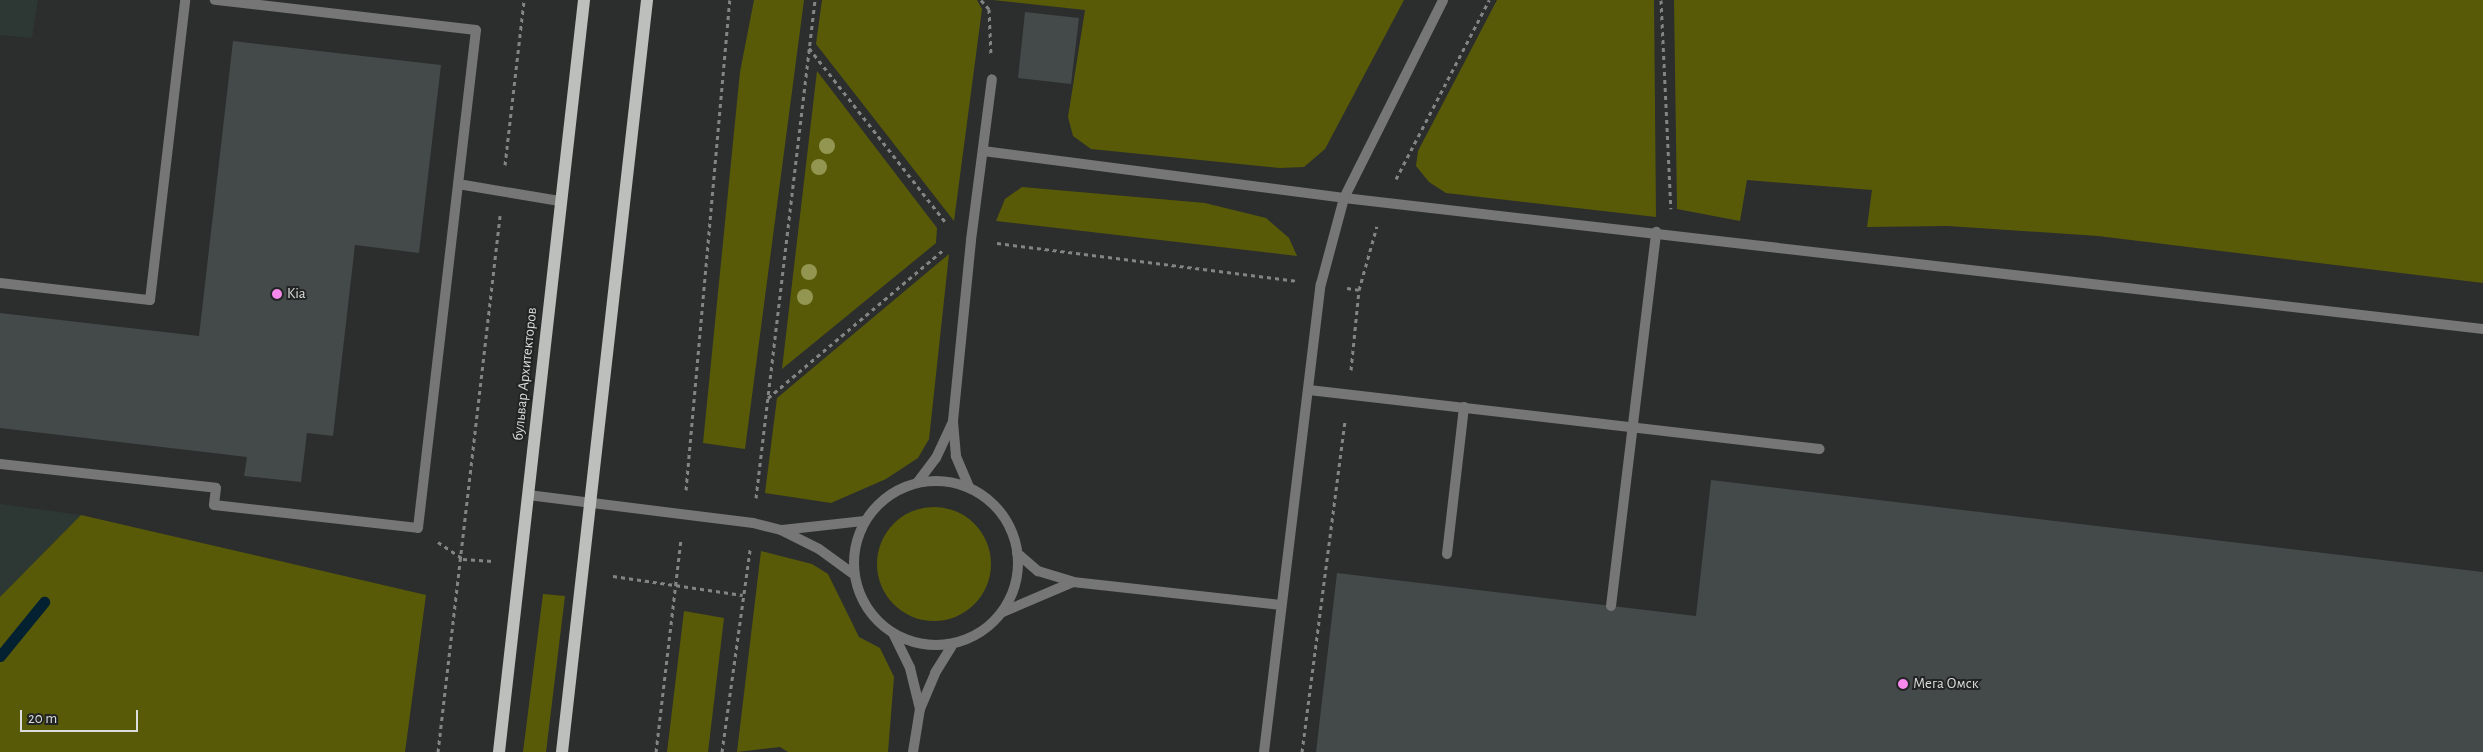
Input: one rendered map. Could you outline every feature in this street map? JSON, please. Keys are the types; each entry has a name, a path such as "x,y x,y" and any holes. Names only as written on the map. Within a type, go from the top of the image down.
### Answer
{"main road":[{"path":"562,752 592,501 647,0"},
{"name":"бульвар Архитекторов","path":"499,752 582,4"}],"lane":[{"path":"0,283 150,300 185,0"},
{"path":"0,464 216,488 214,505 418,528 476,30 215,0"},
{"path":"1264,752 1321,284 1344,198 1443,0"},
{"path":"970,486 956,456 953,421 971,240 992,79"},
{"path":"983,151 1344,198 1656,232 2483,329"},
{"path":"458,184 560,201"},
{"path":"1612,606 1656,232"},
{"path":"1309,390 1820,449"},
{"path":"1447,554 1464,407"},
{"path":"917,482 936,458 953,421"},
{"path":"894,635 920,645 951,646 987,629 1000,614 1018,580 1017,553 1003,514 970,486 954,481 917,482 892,494 863,520 852,548 852,573 867,609 894,635 910,668 920,708"},
{"path":"528,495 592,501 781,530 863,520"},
{"path":"781,530 819,549 852,573"},
{"path":"1017,553 1038,571 1073,582 1281,605"},
{"path":"1000,614 1073,582"},
{"path":"913,752 920,708 951,646"}],"path":[{"path":"438,752 463,559 524,0"},
{"path":"656,752 684,514 730,0"},
{"path":"809,48 948,226 947,237 945,248 767,398 809,48 815,0"},
{"path":"981,0 989,9 992,79"},
{"path":"1385,201 1489,0"},
{"path":"1656,232 1671,212 1662,0"},
{"path":"947,237 1359,290"},
{"path":"1302,752 1349,394 1359,290 1372,246"},
{"path":"418,528 463,559 499,562"},
{"path":"613,576 743,595 722,752"}],"shaded area":[{"path":"0,0 38,0 32,38 0,35"},
{"path":"754,0 804,0 745,449 703,443 740,72"},
{"path":"822,0 977,0 982,9 954,221 816,44"},
{"path":"993,0 1404,0 1325,149 1304,167 1280,168 1091,149 1073,136 1068,117 1085,10"},
{"path":"1497,0 1654,0 1656,217 1446,193 1429,182 1416,166 1418,151"},
{"path":"1674,0 2483,0 2483,283 2098,236 1948,226 1867,227 1872,190 1747,180 1740,221 1677,209"},
{"path":"817,71 937,228 936,243 782,369"},
{"path":"1022,187 1205,203 1266,218 1289,238 1297,256 996,221 1005,199"},
{"path":"949,254 929,439 918,458 886,479 831,503 765,493 777,398"},
{"path":"0,504 81,515 0,597"},
{"path":"934,507 956,512 974,524 986,542 991,564 986,586 974,604 956,616 934,621 912,616 894,604 882,586 877,564 882,542 894,524 912,512"},
{"path":"81,515 426,595 405,752 0,752 0,597"},
{"path":"761,551 812,564 828,574 859,637 880,648 894,677 888,752 788,752 780,747 737,752"},
{"path":"543,594 565,596 546,752 523,752"},
{"path":"684,611 724,618 708,752 667,752"}],"building":[{"path":"1025,12 1079,18 1071,84 1018,78"},
{"name":"Kia","path":"233,41 441,65 419,253 355,245 333,436 307,433 301,482 244,476 247,457 0,428 0,313 199,336"},
{"name":"Мега Омск","path":"1711,480 2483,572 2483,752 1316,752 1337,573 1696,616"}],"waterway":[{"path":"0,656 44,602"}],"place":[{"name":"Kia","path":"277,294"},
{"name":"Мега Омск","path":"1903,684"}]}
